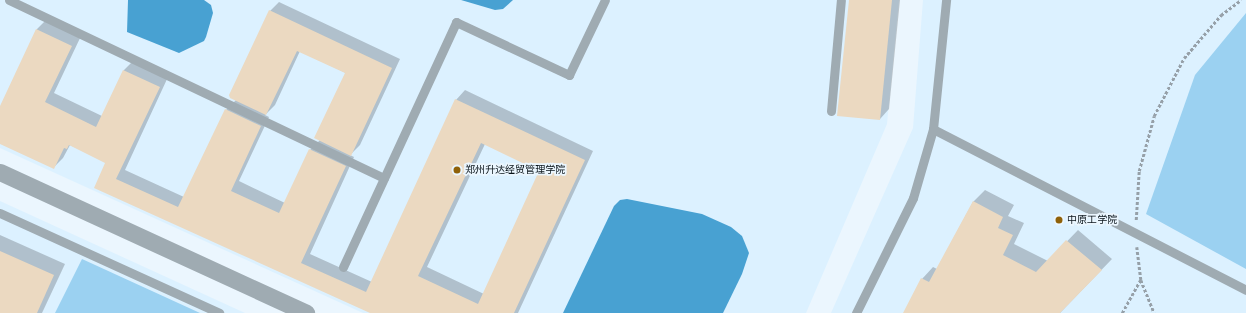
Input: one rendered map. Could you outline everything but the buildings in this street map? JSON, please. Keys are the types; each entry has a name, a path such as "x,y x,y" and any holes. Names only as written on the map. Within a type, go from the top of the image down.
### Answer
{"street":[{"path":"0,172 306,313"}],"lane":[{"path":"9,0 384,178"},
{"path":"343,267 456,22 569,75 605,0"},
{"path":"831,111 841,0"},
{"path":"856,313 913,198 933,129 946,0"},
{"path":"933,129 1246,290"},
{"path":"0,213 219,313"}],"path":[{"path":"1154,313 1141,280 1135,233 1139,171 1154,116 1184,58 1221,15 1241,0"},
{"path":"1122,313 1141,280"}],"shaded area":[{"name":"郑州升达经贸管理学院","path":"0,0 899,0 887,124 806,313 363,313 0,148"},
{"path":"128,0 204,0 211,5 213,13 204,41 179,53 127,32"},
{"path":"461,0 513,0 503,9 495,10"},
{"name":"中原工学院","path":"923,0 1246,0 1246,313 831,313 913,128"},
{"path":"1246,13 1246,269 1146,214 1195,75"},
{"path":"627,199 702,214 731,227 742,236 749,253 742,274 723,313 563,313 614,206 620,200"},
{"path":"0,201 245,313 0,313"},
{"path":"82,259 200,313 55,313"}],"place":[{"name":"郑州升达经贸管理学院","path":"457,170"},
{"name":"中原工学院","path":"1059,220"}]}
